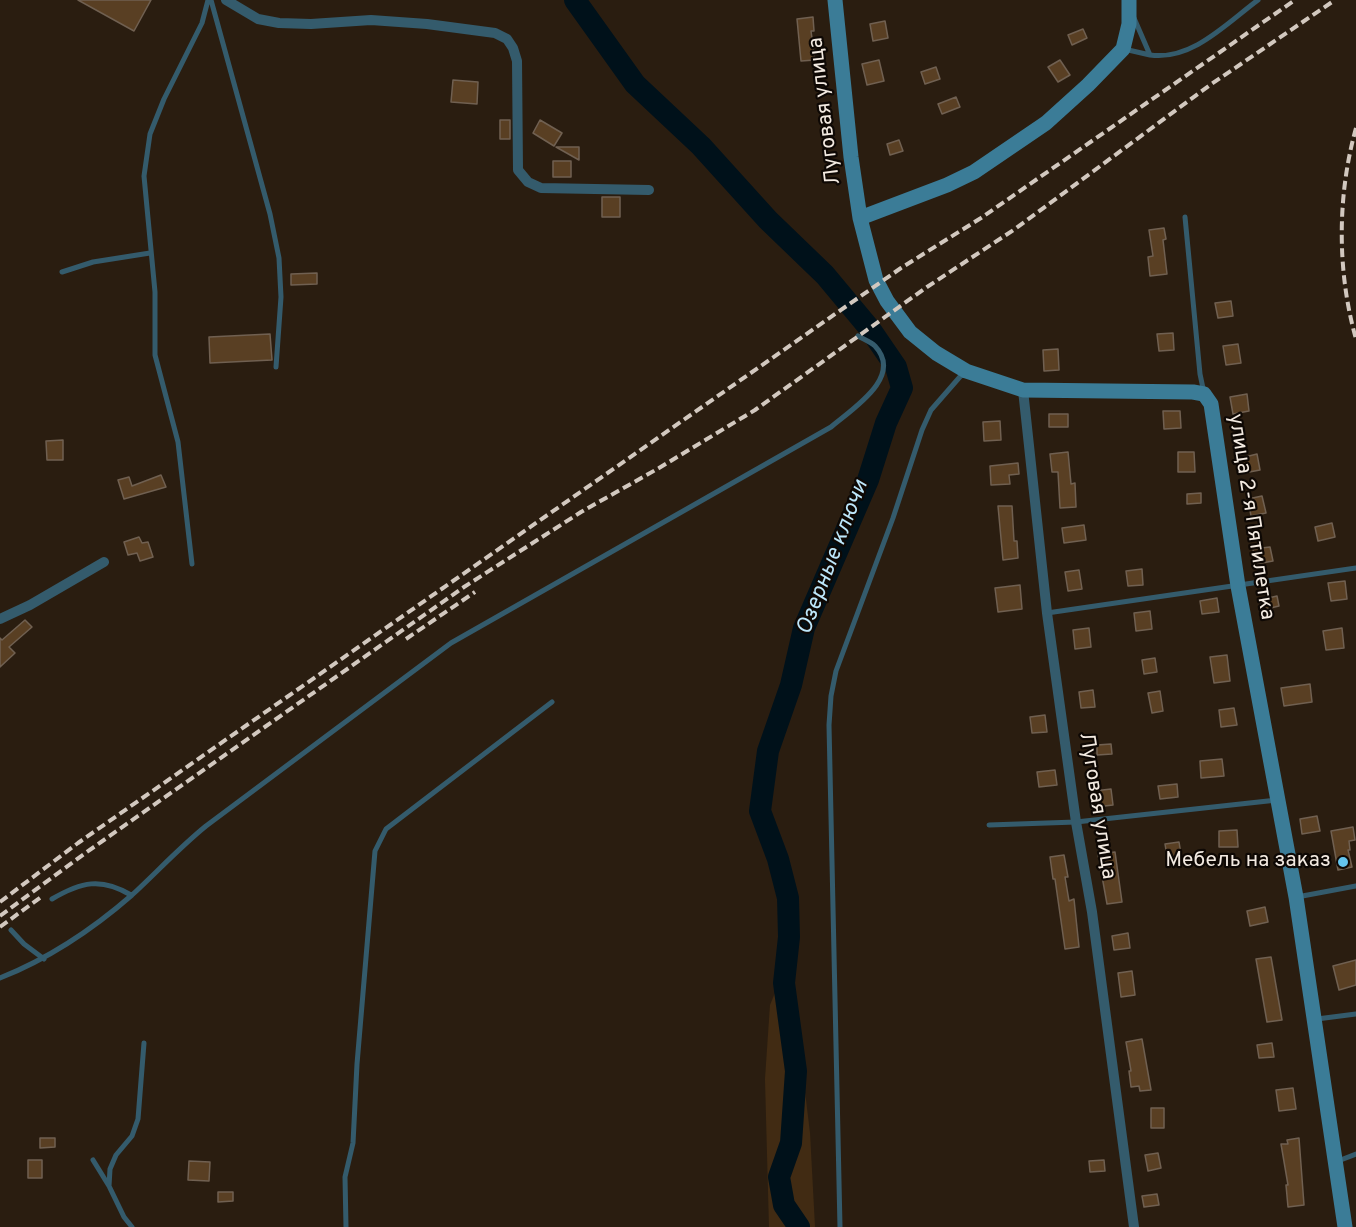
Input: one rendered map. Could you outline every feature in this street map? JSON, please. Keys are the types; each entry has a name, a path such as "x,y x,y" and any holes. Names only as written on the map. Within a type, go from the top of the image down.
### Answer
{"main road":[{"name":"Луговая улица","path":"835,0 851,157 860,218"},
{"path":"860,218 947,185 974,172 1046,123 1123,49 1129,24 1129,4"},
{"name":"улица 2-я Пятилетка","path":"860,218 876,280 887,301 910,332 936,353 966,371 1023,390 1193,392 1204,394 1211,404 1238,586 1296,897 1345,1227"}],"street":[{"path":"226,0 258,19 279,23 311,24 371,20 427,24 495,33 507,39 517,61 518,170 528,182 541,188 649,190"},
{"name":"Луговая улица","path":"1023,390 1047,613 1076,822 1092,912 1134,1227"},
{"path":"0,619 30,605 104,562"}],"lane":[{"path":"192,564 178,442 155,355 155,292 144,176 150,134 164,99 202,23 210,0"},
{"path":"210,0 270,214 279,258 281,297 276,367"},
{"path":"1123,49 1164,57 1178,54 1191,48 1258,0"},
{"path":"1129,4 1150,55"},
{"path":"1185,217 1200,374 1204,394"},
{"path":"62,272 93,262 150,253"},
{"path":"0,978 44,959 86,930 131,895 179,848 206,826 451,643 831,427 874,389 885,369 884,362 874,345 858,336"},
{"path":"840,1227 829,725 831,696 845,643 922,430 931,410 966,371"},
{"path":"1047,613 1356,568"},
{"path":"346,1227 345,1178 353,1143 372,876 378,842 386,829 552,702"},
{"path":"989,825 1076,822 1278,800"},
{"path":"52,899 70,888 96,883 106,883 131,895"},
{"path":"1296,897 1356,886"},
{"path":"10,930 44,959"},
{"path":"1315,1020 1356,1014"},
{"path":"109,1186 110,1169 116,1155 132,1136 138,1119 144,1043"},
{"path":"1335,1162 1356,1154"},
{"path":"93,1161 109,1186 124,1217 132,1227"}],"shaded area":[{"path":"787,986 793,993 810,1133 815,1227 769,1227 765,1079 770,1005 777,988"}],"building":[{"path":"78,0 151,0 134,31"},
{"path":"813,17 814,31 811,31 815,60 801,61 797,19"},
{"path":"885,21 888,38 873,41 870,24"},
{"path":"1083,29 1087,38 1072,45 1068,35"},
{"path":"879,60 884,81 867,85 862,64"},
{"path":"1060,60 1070,75 1058,82 1048,67"},
{"path":"936,67 940,79 925,84 921,72"},
{"path":"453,80 478,82 477,104 451,102"},
{"path":"956,97 960,107 942,114 938,104"},
{"path":"500,120 510,120 510,139 500,139"},
{"path":"540,120 562,133 554,146 533,133"},
{"path":"899,140 903,151 890,155 887,144"},
{"path":"556,147 579,147 579,160"},
{"path":"553,161 571,161 571,177 553,177"},
{"path":"602,197 620,197 620,217 602,217"},
{"path":"1164,228 1167,274 1150,276 1148,257 1153,256 1149,230"},
{"path":"317,273 317,284 291,285 291,274"},
{"path":"1231,301 1233,316 1218,318 1215,303"},
{"path":"1173,333 1174,350 1159,351 1157,334"},
{"path":"270,334 272,360 210,363 209,337"},
{"path":"1238,344 1241,363 1226,365 1223,346"},
{"path":"1058,349 1059,370 1044,371 1043,350"},
{"path":"1247,394 1249,411 1233,414 1230,397"},
{"path":"1163,411 1180,411 1181,428 1164,429"},
{"path":"1049,414 1068,414 1068,427 1049,427"},
{"path":"1000,421 1001,440 984,441 983,422"},
{"path":"63,440 63,460 47,460 46,441"},
{"path":"1068,452 1071,484 1075,483 1076,507 1060,508 1058,472 1052,472 1050,454"},
{"path":"1178,452 1194,452 1195,472 1178,472"},
{"path":"1257,454 1260,470 1244,473 1241,458"},
{"path":"1018,463 1019,474 1009,475 1010,484 991,485 990,466"},
{"path":"161,475 166,487 124,499 118,480 129,477 132,486"},
{"path":"1201,493 1201,503 1187,504 1187,494"},
{"path":"1262,496 1266,513 1251,516 1248,499"},
{"path":"998,506 1012,506 1014,541 1017,541 1018,558 1003,560"},
{"path":"1332,523 1335,537 1318,541 1315,527"},
{"path":"1084,525 1086,540 1064,543 1062,528"},
{"path":"139,537 142,543 148,542 153,557 140,561 137,553 128,555 124,542"},
{"path":"1270,547 1273,561 1256,564 1253,549"},
{"path":"1142,569 1143,585 1128,586 1126,571"},
{"path":"1079,570 1082,589 1068,591 1065,572"},
{"path":"1345,581 1347,599 1331,601 1328,583"},
{"path":"1020,585 1022,609 998,612 995,588"},
{"path":"1277,596 1279,606 1262,610 1260,600"},
{"path":"1217,598 1219,612 1202,614 1200,601"},
{"path":"1150,611 1152,629 1136,631 1134,613"},
{"path":"25,620 32,627 9,647 15,653 0,667 0,638 2,640"},
{"path":"1089,628 1091,647 1075,649 1073,630"},
{"path":"1342,628 1344,648 1326,650 1323,631"},
{"path":"1227,655 1230,681 1214,683 1210,657"},
{"path":"1155,658 1157,672 1144,674 1142,660"},
{"path":"1310,684 1312,702 1284,706 1281,688"},
{"path":"1093,690 1095,707 1081,708 1079,692"},
{"path":"1160,691 1163,711 1152,713 1148,693"},
{"path":"1234,708 1237,725 1221,727 1219,710"},
{"path":"1045,715 1047,732 1032,733 1030,717"},
{"path":"1111,744 1112,754 1097,755 1097,745"},
{"path":"1222,759 1224,776 1201,778 1200,761"},
{"path":"1055,770 1057,785 1039,787 1037,772"},
{"path":"1177,784 1178,797 1160,799 1158,786"},
{"path":"1111,789 1113,805 1096,807 1094,791"},
{"path":"1317,816 1320,831 1302,834 1300,819"},
{"path":"1353,827 1355,840 1349,841 1350,850 1348,850 1352,867 1338,870 1331,831"},
{"path":"1237,830 1238,847 1219,847 1219,831"},
{"path":"1179,842 1182,860 1168,862 1165,844"},
{"path":"1115,852 1122,902 1107,904 1098,854"},
{"path":"1064,855 1069,901 1074,899 1079,947 1065,949 1050,857"},
{"path":"1265,907 1268,922 1250,926 1247,911"},
{"path":"1128,933 1130,948 1114,950 1112,936"},
{"path":"1271,957 1282,1020 1267,1022 1256,959"},
{"path":"1356,960 1356,985 1339,990 1333,966"},
{"path":"1132,971 1135,995 1121,997 1118,973"},
{"path":"1142,1039 1151,1090 1140,1091 1139,1086 1131,1087 1126,1042"},
{"path":"1272,1043 1274,1057 1259,1058 1257,1045"},
{"path":"1293,1088 1296,1109 1279,1111 1276,1090"},
{"path":"1151,1108 1164,1108 1164,1128 1151,1128"},
{"path":"40,1138 55,1138 55,1147 40,1148"},
{"path":"1299,1138 1304,1205 1288,1207 1286,1185 1288,1185 1281,1144 1288,1144 1287,1140"},
{"path":"1158,1153 1161,1168 1148,1171 1145,1155"},
{"path":"28,1160 42,1160 42,1178 28,1178"},
{"path":"1104,1160 1105,1171 1090,1172 1089,1161"},
{"path":"189,1161 210,1162 209,1181 188,1180"},
{"path":"218,1192 233,1192 233,1201 218,1202"},
{"path":"1157,1194 1159,1205 1144,1207 1142,1196"}],"waterway":[{"name":"Озерные ключи","path":"575,0 635,84 701,146 768,220 825,275 870,329 896,367 902,388 886,423 868,480 804,628 791,685 768,751 760,811 778,859 788,898 789,937 784,983 796,1071 791,1143 779,1177 784,1205 799,1227"}],"railway":[{"path":"0,902 78,843 901,268 981,218 1295,0"},
{"path":"0,916 84,854 464,587 581,512 755,410 927,287 1015,229 1210,85 1335,0"},
{"path":"1356,128 1345,180 1342,234 1345,287 1356,339"},
{"path":"406,639 475,592"},
{"path":"0,927 41,897"}],"place":[{"name":"Мебель на заказ","path":"1343,862"}]}
